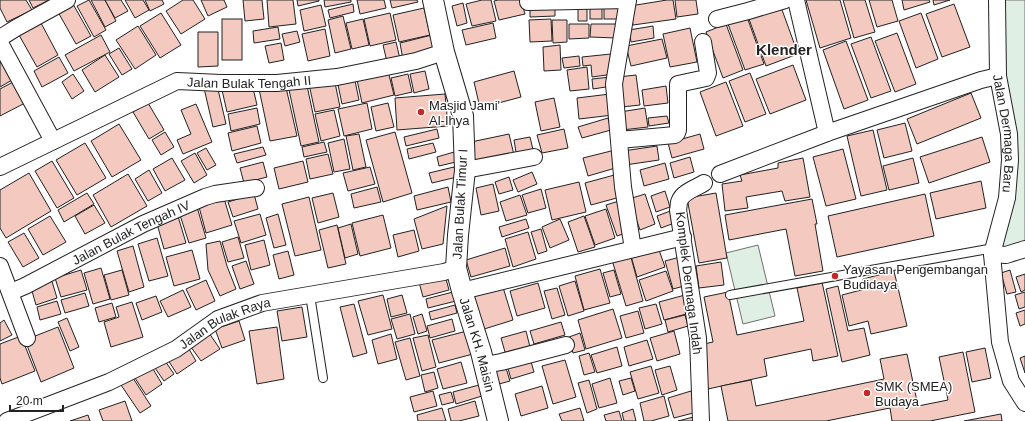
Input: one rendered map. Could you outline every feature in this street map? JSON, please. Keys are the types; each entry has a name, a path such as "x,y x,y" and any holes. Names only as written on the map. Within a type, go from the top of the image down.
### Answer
{"street":[{"path":"0,38 68,0"},
{"name":"Jalan Bulak Timur I","path":"433,0 444,52 463,116 465,170 456,268"},
{"path":"528,2 628,0 614,84 623,186 633,249"},
{"path":"717,19 786,0"},
{"path":"796,0 827,133"},
{"name":"Jalan Dermaga Baru","path":"997,0 998,76 1008,134 1010,160 1007,198 993,251 1000,342 1011,381 1025,403"},
{"path":"619,140 675,135 677,133 678,84 706,78 708,73 703,42"},
{"path":"0,43 53,141"},
{"name":"Jalan Bulak Tengah II","path":"0,168 177,81 277,83 337,77 416,61 444,52"},
{"path":"720,174 827,133 981,80 998,76"},
{"path":"465,170 534,157"},
{"name":"Komplek Dermaga Indah","path":"701,421 698,338 678,210 679,201 684,194 704,183"},
{"name":"Jalan Bulak Tengah IV","path":"11,292 143,224 205,197 215,194 256,188"},
{"path":"462,291 683,237"},
{"path":"993,251 1006,255 1025,249"},
{"path":"0,266 27,338"},
{"name":"Jalan KH. Maisin","path":"456,268 485,365 498,421"},
{"name":"Jalan Bulak Raya","path":"7,421 109,382 176,349 218,319 262,303 444,272 456,268"},
{"path":"485,365 566,345"}],"lane":[{"path":"730,295 993,251"},
{"path":"310,295 323,378"}],"green space":[{"path":"1000,0 1025,0 1025,245 996,251 1011,199 1001,78"},
{"path":"758,245 775,316 743,324 726,253"}],"building":[{"path":"0,0 26,0 32,10 7,22 0,8"},
{"path":"29,0 49,0 33,8"},
{"path":"89,0 106,30 94,37 77,6"},
{"path":"91,0 105,0 116,21 105,27"},
{"path":"105,0 121,0 128,11 115,18"},
{"path":"125,0 143,0 149,10 135,18"},
{"path":"145,0 162,0 164,4 150,11"},
{"path":"183,0 193,0 205,19 181,34 166,11"},
{"path":"201,0 224,0 227,7 208,16"},
{"path":"243,0 262,0 264,19 245,21"},
{"path":"267,0 293,0 296,24 269,27"},
{"path":"297,0 319,0 319,1 298,6"},
{"path":"324,0 351,0 351,2 325,7"},
{"path":"357,0 384,0 386,8 360,14"},
{"path":"390,0 417,0 418,2 392,8"},
{"path":"482,0 491,0 496,21 472,26 466,4"},
{"path":"521,0 525,14 499,20 494,1"},
{"path":"673,0 676,19 633,25 630,6"},
{"path":"675,0 696,0 698,14 677,17"},
{"path":"806,0 840,0 851,38 820,48"},
{"path":"843,0 865,0 875,32 854,38"},
{"path":"869,0 892,0 898,21 877,27"},
{"path":"902,0 929,0 930,2 904,10"},
{"path":"933,0 950,0 934,5"},
{"path":"463,3 467,23 457,26 452,6"},
{"path":"555,3 555,16 530,17 530,4"},
{"path":"590,3 602,3 602,19 590,19"},
{"path":"73,4 91,36 76,44 58,12"},
{"path":"353,4 354,12 330,18 328,10"},
{"path":"578,4 587,5 587,21 578,21"},
{"path":"954,4 970,47 942,57 926,14"},
{"path":"321,5 326,26 304,31 300,10"},
{"path":"604,5 622,5 622,19 604,19"},
{"path":"781,7 798,54 766,66 749,19"},
{"path":"424,8 430,35 399,42 393,15"},
{"path":"161,13 181,45 160,58 140,26"},
{"path":"390,13 396,40 370,46 364,19"},
{"path":"921,13 938,59 916,68 899,21"},
{"path":"343,16 351,49 335,53 328,20"},
{"path":"747,17 764,64 745,70 728,24"},
{"path":"222,19 242,19 242,60 222,60"},
{"path":"363,19 369,45 352,49 346,23"},
{"path":"551,19 552,41 530,42 529,20"},
{"path":"552,20 567,20 567,42 553,43"},
{"path":"41,23 58,55 37,67 19,35"},
{"path":"493,23 496,38 466,45 462,30"},
{"path":"569,24 589,24 589,38 569,39"},
{"path":"591,24 616,24 616,38 590,37"},
{"path":"726,24 743,70 723,78 706,32"},
{"path":"138,26 156,55 135,69 116,40"},
{"path":"653,26 654,38 631,42 629,30"},
{"path":"278,27 280,39 254,43 253,31"},
{"path":"690,28 697,62 670,67 663,34"},
{"path":"325,29 330,56 308,61 302,34"},
{"path":"297,31 300,42 285,46 282,34"},
{"path":"198,32 218,32 218,66 198,67"},
{"path":"897,33 916,84 895,92 875,41"},
{"path":"101,35 110,52 74,71 65,55"},
{"path":"432,35 436,52 403,60 400,43"},
{"path":"871,37 891,91 871,98 851,44"},
{"path":"662,39 667,58 631,66 626,46"},
{"path":"846,41 868,100 844,109 823,50"},
{"path":"396,42 401,63 388,66 383,45"},
{"path":"281,43 284,60 269,63 265,46"},
{"path":"560,45 561,70 544,71 543,47"},
{"path":"119,48 132,69 122,75 109,54"},
{"path":"611,54 614,74 592,77 591,65 583,66 582,57"},
{"path":"105,55 119,77 95,92 82,70"},
{"path":"579,56 580,66 564,68 562,58"},
{"path":"59,57 68,73 42,87 34,71"},
{"path":"2,62 12,80 0,87 0,63"},
{"path":"793,65 806,100 770,114 756,79"},
{"path":"387,67 394,95 362,103 356,75"},
{"path":"587,67 589,89 570,91 567,70"},
{"path":"425,71 429,89 414,93 410,74"},
{"path":"514,71 521,97 480,108 474,82"},
{"path":"750,73 766,114 745,122 729,81"},
{"path":"73,74 84,91 72,99 62,82"},
{"path":"408,74 412,92 395,96 391,78"},
{"path":"636,75 640,105 622,107 618,77"},
{"path":"354,76 359,100 342,104 337,80"},
{"path":"611,77 612,86 593,89 592,79"},
{"path":"334,78 340,107 315,112 309,84"},
{"path":"306,81 319,142 301,146 288,85"},
{"path":"13,82 25,103 0,116 0,89"},
{"path":"726,82 743,126 716,136 700,92"},
{"path":"285,83 297,136 270,141 259,89"},
{"path":"252,84 257,105 227,112 222,90"},
{"path":"217,85 226,124 213,127 204,88"},
{"path":"666,86 668,103 644,106 642,90"},
{"path":"971,93 981,118 917,144 907,119"},
{"name":"Masjid Jami' Al-Ihya","path":"445,94 448,126 397,130 395,98"},
{"path":"610,94 613,115 579,119 577,98"},
{"path":"554,98 560,127 541,131 535,102"},
{"path":"148,103 164,130 149,139 133,112"},
{"path":"367,103 372,129 344,136 338,109"},
{"path":"388,103 394,127 376,131 371,107"},
{"path":"196,104 212,142 183,154 177,140 191,134 181,110"},
{"path":"257,108 260,124 231,131 228,114"},
{"path":"645,108 648,127 622,130 620,112"},
{"path":"334,110 340,136 321,141 315,114"},
{"path":"667,116 669,123 649,126 648,118"},
{"path":"608,118 611,130 582,138 578,127"},
{"path":"905,123 912,151 884,158 877,130"},
{"path":"119,124 141,160 112,177 91,141"},
{"path":"257,126 261,143 232,151 228,133"},
{"path":"437,129 439,138 406,146 404,137"},
{"path":"564,129 568,148 542,153 537,135"},
{"path":"873,130 887,190 861,196 847,136"},
{"path":"165,132 174,147 161,155 152,140"},
{"path":"395,132 412,193 383,202 366,140"},
{"path":"359,134 366,167 353,170 346,136"},
{"path":"509,134 514,155 475,162 471,142"},
{"path":"700,134 704,149 672,158 668,143"},
{"path":"530,137 534,154 517,158 514,140"},
{"path":"982,137 990,162 929,183 920,157"},
{"path":"344,139 350,169 334,172 328,143"},
{"path":"324,142 327,152 304,157 302,147"},
{"path":"85,143 106,178 77,195 56,160"},
{"path":"433,143 436,152 409,159 407,149"},
{"path":"657,146 659,160 625,165 623,151"},
{"path":"263,147 266,155 237,163 234,154"},
{"path":"206,148 216,165 207,170 197,153"},
{"path":"843,149 856,199 826,206 813,157"},
{"path":"615,150 619,167 588,176 583,158"},
{"path":"454,152 456,162 439,166 437,157"},
{"path":"195,153 207,175 194,183 181,161"},
{"path":"328,154 333,174 310,179 306,159"},
{"path":"690,157 694,172 674,178 670,163"},
{"path":"172,158 185,180 165,191 153,169"},
{"path":"803,158 810,197 785,201 782,191 746,197 748,208 725,211 722,184 742,181 740,175 778,168 778,163"},
{"path":"913,158 919,183 889,190 883,166"},
{"path":"52,161 74,198 57,208 35,171"},
{"path":"303,161 308,182 279,189 274,168"},
{"path":"263,162 267,177 244,183 240,168"},
{"path":"665,163 669,179 644,186 640,170"},
{"path":"370,167 375,184 348,191 343,173"},
{"path":"454,167 457,177 432,183 429,173"},
{"path":"149,170 162,193 148,201 135,179"},
{"path":"532,172 537,184 518,192 513,180"},
{"path":"29,173 51,211 6,238 0,228 0,190"},
{"path":"128,174 147,206 111,227 93,195"},
{"path":"618,174 624,196 591,205 585,183"},
{"path":"509,177 513,190 499,194 495,182"},
{"path":"981,181 986,208 936,219 930,193"},
{"path":"579,182 586,212 552,220 545,190"},
{"path":"493,184 499,211 481,215 476,188"},
{"path":"377,187 381,202 354,208 351,194"},
{"path":"448,187 451,202 417,210 414,196"},
{"path":"541,189 546,208 528,213 522,195"},
{"path":"665,191 670,207 656,212 651,196"},
{"path":"87,193 94,204 64,222 58,210"},
{"path":"333,193 339,217 318,223 312,198"},
{"path":"716,193 727,258 699,263 687,198"},
{"path":"254,194 258,209 233,217 228,202"},
{"path":"645,194 655,224 640,230 629,199"},
{"path":"925,194 934,236 837,257 828,216"},
{"path":"223,195 232,225 206,233 198,203"},
{"path":"520,195 527,215 506,221 500,202"},
{"path":"309,197 321,250 295,256 282,204"},
{"path":"812,199 823,271 795,276 786,229 729,240 725,215"},
{"path":"619,201 629,232 617,236 606,205"},
{"path":"94,205 105,223 85,234 75,216"},
{"path":"447,206 443,244 422,249 414,219"},
{"path":"197,207 206,238 189,243 179,212"},
{"path":"606,209 615,238 595,245 585,216"},
{"path":"673,210 677,222 661,228 657,216"},
{"path":"177,213 186,243 164,249 156,220"},
{"path":"260,214 266,235 241,243 234,221"},
{"path":"278,214 286,245 274,248 266,218"},
{"path":"383,215 391,248 360,256 352,223"},
{"path":"50,216 66,242 43,255 28,229"},
{"path":"584,216 595,247 578,252 568,222"},
{"path":"526,219 529,228 502,237 499,227"},
{"path":"560,219 569,240 550,248 542,227"},
{"path":"351,224 358,254 345,258 338,228"},
{"path":"337,225 346,264 328,268 319,230"},
{"path":"541,229 547,251 538,254 531,232"},
{"path":"414,230 419,251 398,257 393,235"},
{"path":"528,232 536,259 513,267 505,239"},
{"path":"24,233 39,258 23,267 8,242"},
{"path":"238,237 244,258 228,262 222,242"},
{"path":"157,238 168,276 149,281 138,244"},
{"path":"264,240 270,265 251,270 245,245"},
{"path":"220,241 227,266 236,289 220,296 208,270 206,244"},
{"path":"133,246 144,287 129,292 117,251"},
{"path":"658,247 665,267 637,277 631,256"},
{"path":"505,248 510,266 471,277 466,260"},
{"path":"192,250 200,279 174,286 166,257"},
{"path":"288,251 294,275 279,279 273,255"},
{"path":"630,254 643,301 626,306 612,260"},
{"path":"680,257 688,285 673,289 665,261"},
{"path":"246,261 254,284 240,289 232,266"},
{"path":"721,262 724,285 699,288 696,266"},
{"path":"101,268 110,299 93,304 84,273"},
{"path":"600,269 610,303 584,310 575,276"},
{"path":"81,270 87,290 61,297 55,278"},
{"path":"122,270 129,295 111,300 104,275"},
{"path":"614,270 621,294 610,297 603,273"},
{"path":"1010,270 1016,292 1007,294 1001,273"},
{"path":"666,271 673,291 646,301 639,280"},
{"path":"894,271 907,326 871,334 868,321 849,326 842,295 865,289 863,279"},
{"path":"1025,274 1025,290 1021,292 1016,277"},
{"path":"445,275 449,290 423,297 419,282"},
{"path":"51,278 57,298 36,305 30,284"},
{"path":"206,280 215,301 196,310 186,289"},
{"path":"575,281 584,311 568,316 559,286"},
{"path":"822,282 838,356 813,361 811,349 764,359 767,376 708,389 699,345 713,342 704,297 728,292 737,335 804,321 797,288"},
{"path":"538,283 545,308 517,316 510,291"},
{"path":"502,284 513,320 481,330 470,294"},
{"path":"838,286 848,331 864,328 870,355 842,362 826,289"},
{"path":"557,288 565,315 552,319 544,291"},
{"path":"183,290 191,307 168,317 160,301"},
{"path":"453,292 456,301 428,308 426,299"},
{"path":"1025,292 1025,307 1019,309 1015,295"},
{"path":"85,293 89,306 65,313 61,300"},
{"path":"383,295 392,329 368,335 358,301"},
{"path":"402,295 407,313 391,317 387,299"},
{"path":"685,295 690,313 664,320 659,302"},
{"path":"156,296 162,312 142,320 136,303"},
{"path":"57,301 61,314 40,320 37,307"},
{"path":"132,302 143,337 111,347 104,322 119,317 116,307"},
{"path":"112,303 116,317 99,322 95,308"},
{"path":"354,304 367,353 353,357 340,307"},
{"path":"656,304 662,324 645,329 639,308"},
{"path":"455,305 457,313 431,320 429,312"},
{"path":"302,307 307,337 282,341 277,311"},
{"path":"613,309 622,338 586,349 578,320"},
{"path":"1025,310 1025,324 1020,326 1016,313"},
{"path":"638,311 644,333 626,338 620,316"},
{"path":"410,314 415,334 397,339 391,319"},
{"path":"422,314 427,331 418,334 413,317"},
{"path":"685,315 688,326 668,332 665,320"},
{"path":"67,318 79,347 70,351 58,322"},
{"path":"452,319 455,331 430,338 427,326"},
{"path":"4,320 12,335 0,341 0,323"},
{"path":"239,321 245,340 222,348 215,329"},
{"path":"561,322 565,335 534,344 530,331"},
{"path":"58,327 74,368 41,382 25,340"},
{"path":"277,327 284,379 257,384 249,331"},
{"path":"207,330 220,349 201,361 188,343"},
{"path":"467,331 473,354 439,363 432,340"},
{"path":"526,331 531,351 507,359 501,338"},
{"path":"674,331 680,354 657,361 650,338"},
{"path":"580,333 585,350 573,353 569,337"},
{"path":"391,334 397,359 378,364 372,340"},
{"path":"428,335 436,367 422,371 413,338"},
{"path":"21,336 35,371 2,384 0,378 0,344"},
{"path":"410,338 420,376 406,380 395,342"},
{"path":"647,340 653,359 629,366 624,347"},
{"path":"186,344 196,361 177,374 166,357"},
{"path":"617,347 622,366 597,373 591,355"},
{"name":"SMK (SMEA) Budaya","path":"985,348 991,378 972,382 966,352"},
{"name":"SMK (SMEA) Budaya","path":"963,352 975,412 930,421 892,421 890,408 826,421 728,421 721,386 751,380 756,406 884,379 880,359 907,354 918,406 948,400 939,357"},
{"path":"589,353 595,372 584,375 579,356"},
{"path":"1025,356 1025,373 1020,358"},
{"path":"163,358 174,374 164,381 153,365"},
{"path":"530,358 534,372 511,379 507,365"},
{"path":"565,360 576,397 553,404 542,366"},
{"path":"461,362 467,383 443,389 437,369"},
{"path":"150,364 162,384 146,395 133,375"},
{"path":"505,365 510,381 499,384 494,368"},
{"path":"651,366 659,393 638,399 630,372"},
{"path":"670,366 677,390 662,395 655,370"},
{"path":"434,372 438,388 425,392 421,375"},
{"path":"133,378 151,406 140,413 121,385"},
{"path":"610,378 617,403 599,408 592,384"},
{"path":"631,378 635,391 623,395 619,381"},
{"path":"589,380 597,409 587,413 578,383"},
{"path":"479,385 482,396 456,404 453,392"},
{"path":"542,386 548,408 521,416 515,394"},
{"path":"433,391 437,406 414,412 410,397"},
{"path":"691,391 697,412 674,418 668,398"},
{"path":"451,392 454,402 442,405 439,395"},
{"path":"664,396 669,416 651,421 644,421 640,403"},
{"path":"125,401 132,421 103,421 99,410"},
{"path":"475,401 479,416 459,421 451,421 448,409"},
{"path":"442,408 446,421 418,421 417,415"},
{"path":"580,408 584,421 562,421 559,414"},
{"path":"633,409 636,421 624,421 622,413"},
{"path":"619,411 622,421 606,421 604,415"},
{"path":"1001,414 1002,421 964,421"},
{"path":"88,415 90,421 70,421"},
{"path":"697,416 698,421 678,421"}],"place":[{"name":"Masjid Jami' Al-Ihya","path":"421,112"},
{"name":"Yayasan Pengembangan Budidaya","path":"835,276"},
{"name":"SMK (SMEA) Budaya","path":"867,393"}],"district":[{"name":"Klender","path":"784,49"}]}
